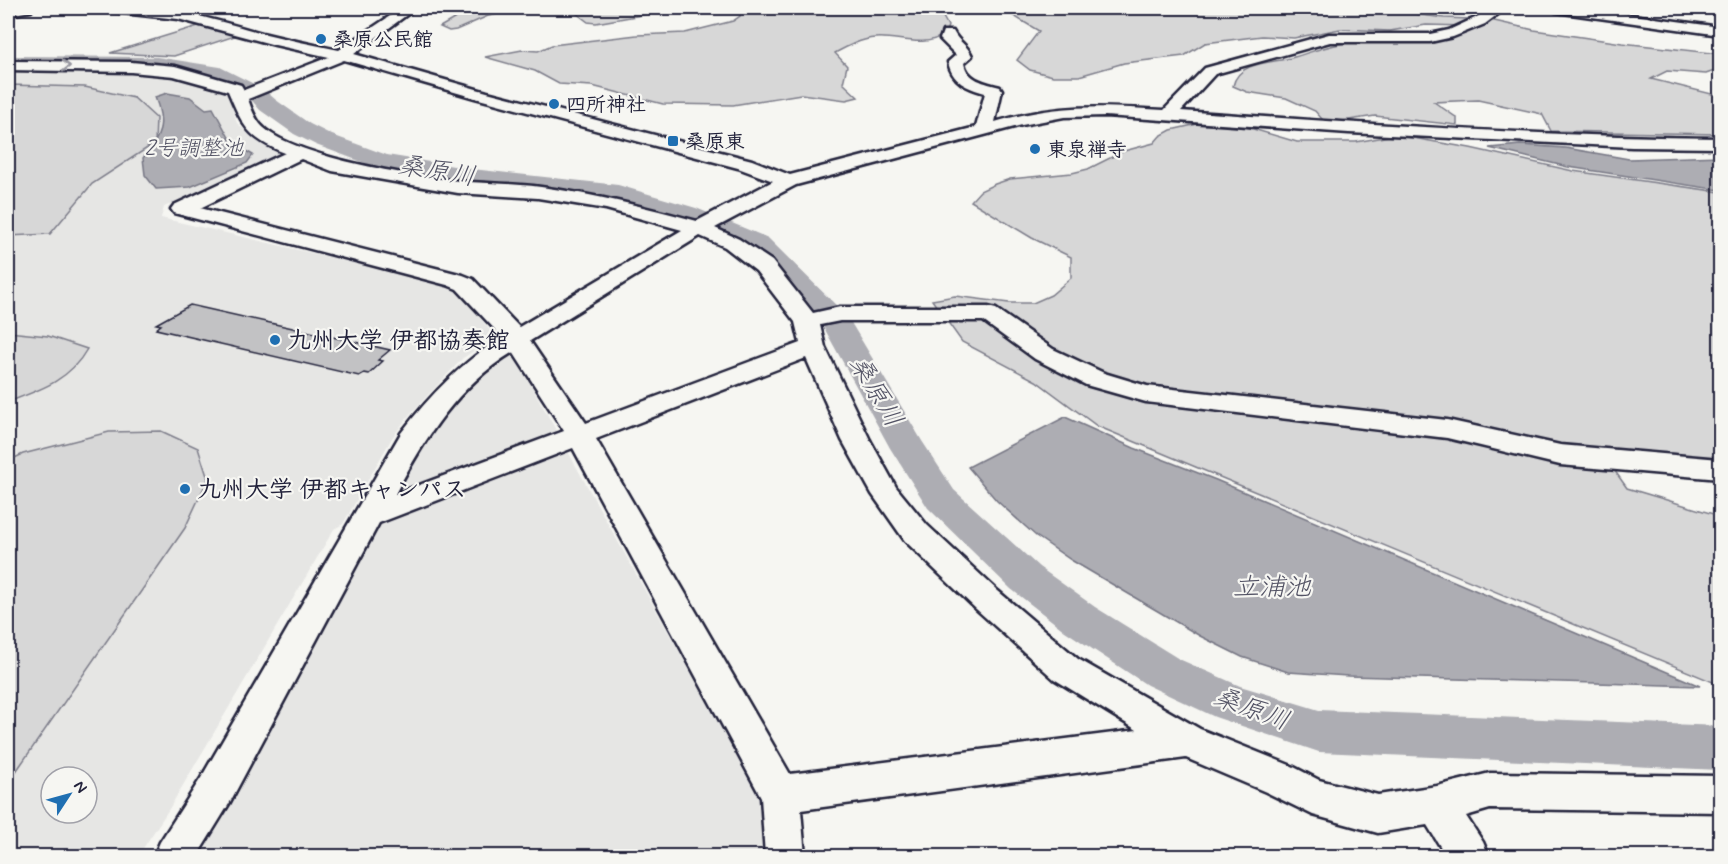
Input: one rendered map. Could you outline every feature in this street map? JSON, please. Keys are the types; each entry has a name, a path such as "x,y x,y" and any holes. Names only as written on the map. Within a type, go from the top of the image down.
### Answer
{"street":[{"path":"8,12 26,8"},
{"path":"113,8 179,15 269,39 342,55 482,95 745,164 789,181"},
{"path":"243,95 333,61 410,8"},
{"path":"1168,116 1210,71 1329,38 1430,38 1454,33 1500,8"},
{"path":"1556,8 1720,31"},
{"path":"948,34 947,39 964,56 956,63 956,70 961,77 975,85 994,90 984,130"},
{"path":"8,66 131,67 175,71 234,88 243,95 244,112 255,129 278,144 332,165 426,182 586,199 649,213 699,228 732,243 764,266 810,334 855,440 886,494 916,533 987,600 1066,669 1187,741 1279,779 1313,797 1378,814 1437,805 1490,791 1720,794"},
{"path":"174,856 214,791 411,439 436,405 489,356 723,214 789,181 1020,120 1064,112 1105,111 1349,128 1632,142 1720,143"},
{"path":"1349,128 1367,132 1574,144 1720,149"},
{"path":"300,153 181,209 455,280 465,284 481,300 517,339 581,437 780,794 785,856"},
{"path":"368,516 581,437 810,334 840,314 988,314 1044,354 1095,379 1146,394 1447,429 1560,455 1720,469"},
{"path":"780,794 1187,741"},
{"path":"1437,805 1469,856"}],"shaded area":[{"path":"473,8 528,8 488,16 456,30 449,31 440,27"},
{"path":"552,8 938,8 948,26 945,34 928,41 870,39 855,43 835,53 847,66 843,83 858,97 846,100 801,94 733,105 663,104 592,86 559,84 535,71 485,57 522,50 538,51 552,45 637,35 685,33 733,21 740,16 740,10 670,10 596,23 588,22 572,10"},
{"path":"980,8 1370,8 1469,19 1466,26 1426,25 1390,31 1340,29 1294,38 1262,36 1205,43 1184,56 1124,63 1079,76 1053,76 1030,70 1017,60 1039,31 1012,15"},
{"path":"1490,20 1534,30 1720,54 1720,69 1706,74 1667,71 1651,79 1720,96 1720,134 1551,131 1542,114 1478,100 1434,102 1457,118 1457,125 1375,116 1329,123 1315,111 1286,98 1247,92 1233,86 1236,78 1249,67 1291,58 1329,46 1370,41 1441,38 1475,29"},
{"path":"198,26 238,35 174,56 110,53"},
{"name":"九州大学 伊都キャンパス","path":"8,69 152,69 227,90 237,123 253,138 280,154 275,159 164,207 161,218 446,284 459,291 495,337 463,358 410,414 392,438 343,524 334,529 169,809 138,856 8,856"},
{"path":"8,85 85,87 134,98 156,118 155,143 92,184 50,234 8,236"},
{"path":"1202,123 1243,126 1297,142 1356,142 1396,135 1470,148 1573,171 1720,192 1720,472 1607,460 1627,488 1720,516 1720,685 1097,426 1036,381 962,342 932,300 955,296 1009,303 1033,303 1051,295 1071,278 1071,257 1032,238 971,201 980,191 1010,179 1072,173 1088,169 1124,151 1154,143 1160,136 1171,130"},
{"path":"8,332 48,336 87,349 80,360 63,377 8,402"},
{"name":"九州大学 伊都キャンパス","path":"512,351 761,799 765,856 198,856 217,826 371,531 429,433 466,388"},
{"path":"161,431 198,448 208,479 185,528 8,783 8,461 23,454 109,432"}],"water":[{"name":"2号調整池","path":"167,93 190,97 206,109 213,108 232,143 253,155 247,163 190,187 156,189 145,175 143,158 158,137 160,130 160,115 155,97"},
{"path":"1520,145 1566,148 1629,159 1720,156 1720,190 1568,167 1489,148"},
{"name":"立浦池","path":"1065,417 1700,686 1348,676 1288,672 1242,657 1200,636 1071,560 1036,536 997,501 968,467"}],"building":[{"name":"九州大学 伊都協奏館","path":"190,305 390,350 378,360 383,361 369,374 364,373 359,376 156,329 161,325 156,324"}],"waterway":[{"name":"桑原川","path":"8,62 157,63 220,73 255,92 268,105 302,129 324,140 381,161 472,176 618,192 687,213 758,244 836,322 908,448 941,499 1025,578 1080,619 1163,672 1231,703 1319,731 1720,748"}],"place":[{"name":"桑原公民館","path":"321,39"},
{"name":"四所神社","path":"554,104"},
{"name":"桑原東","path":"673,141"},
{"name":"東泉禅寺","path":"1035,149"},
{"name":"九州大学 伊都協奏館","path":"275,340"},
{"name":"九州大学 伊都キャンパス","path":"185,489"}]}
